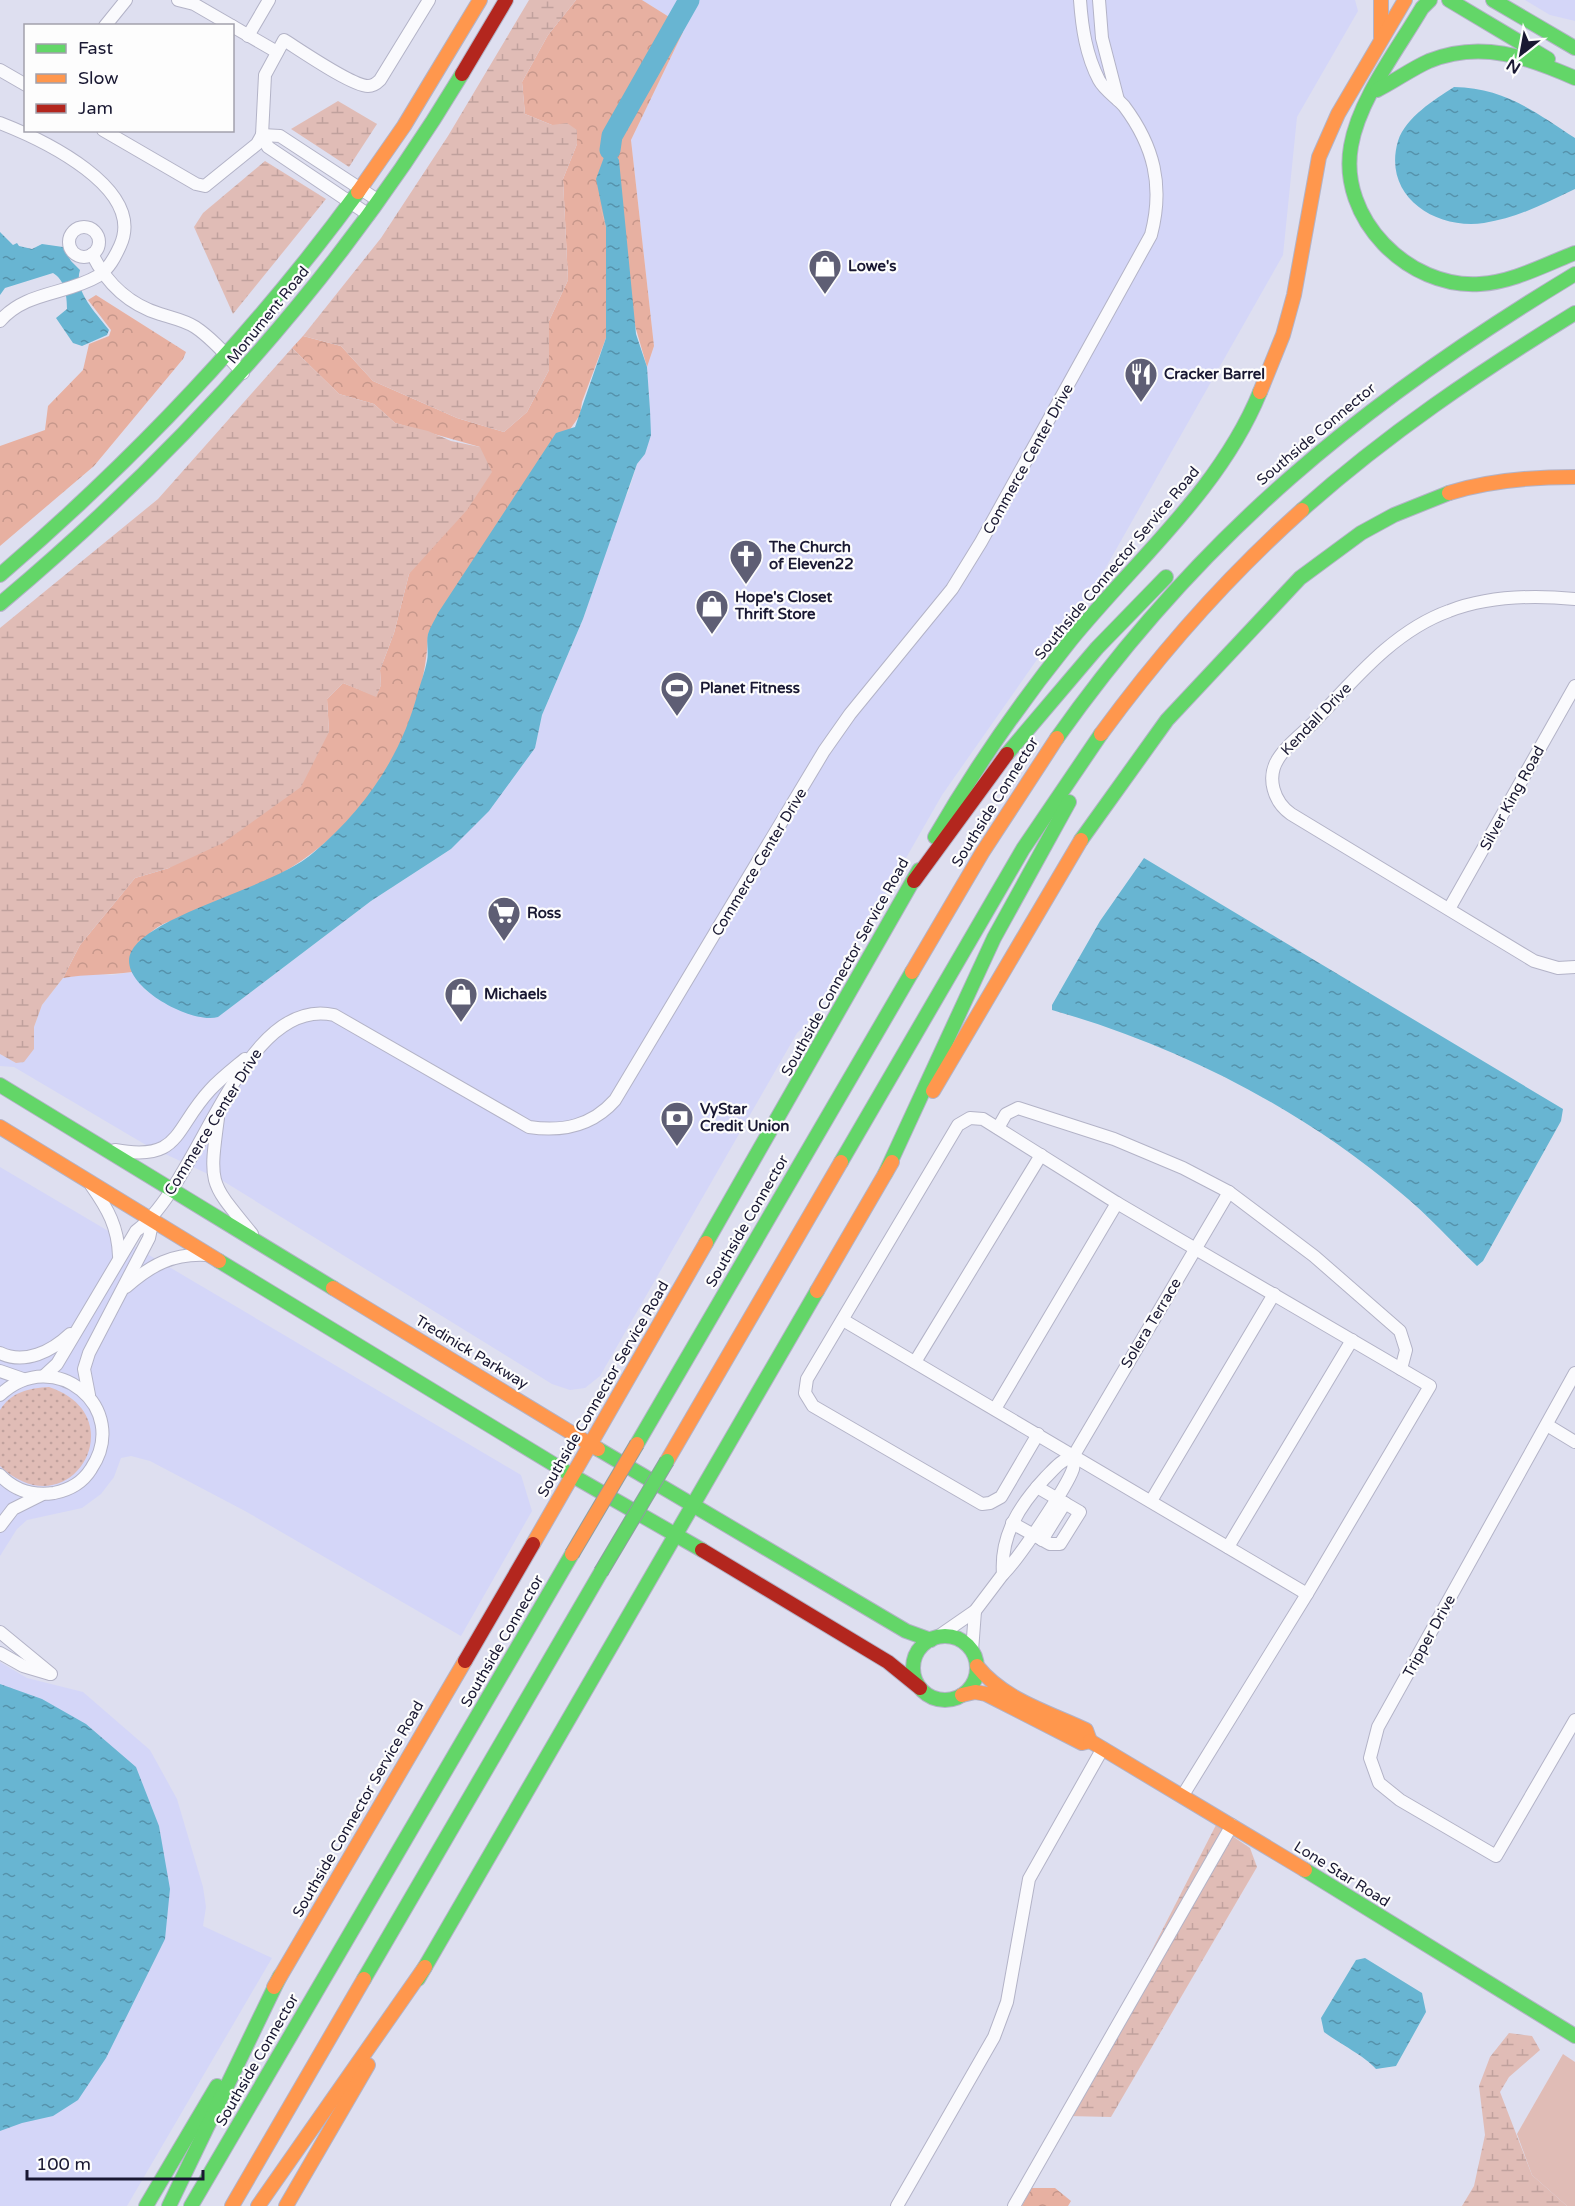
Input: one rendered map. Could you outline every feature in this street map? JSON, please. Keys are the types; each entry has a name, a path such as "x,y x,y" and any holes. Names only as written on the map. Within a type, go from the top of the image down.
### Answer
{"main road":[{"name":"Monument Road","path":"0,575 100,488 227,356 299,270 405,124 480,0"},
{"name":"Monument Road","path":"0,604 45,568 118,501 243,373 291,316 379,201 448,96 506,0"},
{"path":"1381,0 1381,43"},
{"name":"Southside Connector Service Road","path":"147,2206 573,1476 914,880 941,824 1015,713 1070,641 1202,491 1238,436 1256,402 1283,335 1294,295 1319,157 1338,114 1405,0"},
{"path":"1430,0 1422,8 1362,117 1351,147 1351,180 1363,218 1396,257 1416,270 1440,279 1467,285 1499,281 1575,253"},
{"path":"1449,0 1575,77"},
{"path":"1493,0 1575,48"},
{"path":"1376,91 1429,62 1452,53 1473,49 1526,56 1575,77"},
{"name":"Southside Connector","path":"191,2206 1000,820 1040,758 1090,690 1163,601 1274,490 1337,435 1407,381 1452,349 1575,274"},
{"path":"232,2206 1017,858 1068,778 1163,653 1239,569 1313,500 1407,423 1509,353 1575,313"},
{"path":"286,2206 1044,900 1101,809 1157,732 1218,662 1300,579 1367,529 1414,504 1457,490 1503,480 1551,476 1575,477"},
{"path":"1202,542 1274,490"},
{"path":"885,1174 994,938 1067,806 1143,694 1276,535"},
{"path":"914,880 958,816 1029,724 1083,663 1178,566"},
{"name":"Tredinick Parkway","path":"0,1084 590,1444 906,1631 934,1639"},
{"path":"0,1127 573,1476 676,1534 888,1662 920,1688 938,1699 955,1699 974,1683 977,1666 972,1650 952,1637 934,1639 918,1652 914,1661 913,1671 920,1688"},
{"name":"Lone Star Road","path":"977,1666 982,1675 996,1686 1086,1730 1090,1741 1183,1795 1575,2036"},
{"name":"Lone Star Road","path":"962,1695 975,1692 986,1694 1082,1743 1090,1741"},
{"path":"258,2206 425,1967"},
{"path":"169,2206 280,1976"}],"street":[{"path":"107,24 126,0"},
{"path":"178,0 194,4 229,24"},
{"path":"248,36 269,0"},
{"path":"106,132 196,184 205,186 257,144 262,135 265,75 284,40 354,81 367,86 374,85 380,80 429,0"},
{"name":"Commerce Center Drive","path":"0,1526 13,1509 45,1494 61,1492 76,1485 97,1461 102,1445 103,1429 99,1413 85,1382 84,1368 89,1353 149,1238 153,1219 255,1051 282,1024 300,1015 321,1012 334,1016 529,1127 547,1130 578,1126 611,1105 824,751 850,714 928,621 972,558 1143,254 1157,214 1156,171 1144,137 1118,100 1099,81 1083,33 1080,0"},
{"name":"Commerce Center Drive","path":"1099,0 1102,38 1118,100"},
{"path":"234,27 277,52"},
{"path":"0,70 24,84"},
{"path":"0,123 33,137 91,171 106,188 118,208 124,225 122,241 114,260 102,274 84,284 24,301 10,309 0,321"},
{"path":"262,135 280,136 379,201"},
{"path":"262,135 268,147 369,215"},
{"path":"305,171 314,158"},
{"path":"92,254 102,274 122,294 141,307 177,318 195,327 243,373"},
{"name":"Kendall Drive","path":"1575,599 1533,596 1496,600 1449,611 1406,633 1361,672 1278,759 1272,780 1281,807 1534,961 1558,968 1575,967"},
{"name":"Silver King Road","path":"1449,909 1575,686"},
{"path":"106,1149 138,1154 163,1149 179,1134 210,1090 255,1051"},
{"path":"998,1128 1006,1114 1018,1108 1114,1139 1183,1168 1229,1192 1314,1256 1400,1331 1406,1350 1401,1369"},
{"path":"219,1111 213,1179 224,1201 259,1242"},
{"path":"1038,1434 1000,1497 990,1503 981,1504 813,1406 805,1394 807,1379 958,1125 970,1118 982,1119 998,1128 1117,1203 1430,1386 1307,1594 1183,1795"},
{"path":"915,1362 1041,1155"},
{"path":"87,1179 109,1211 116,1226 119,1258"},
{"name":"Solera Terrace","path":"934,1639 975,1611 1003,1574 1037,1538 1061,1501 1073,1469 1074,1455 1229,1192"},
{"path":"995,1409 1117,1203"},
{"name":"Commerce Center Drive","path":"44,1376 57,1364 136,1231 153,1219"},
{"path":"121,1291 143,1272 166,1259 187,1254 212,1255"},
{"path":"1151,1501 1274,1294"},
{"path":"843,1320 1307,1594"},
{"path":"0,1353 23,1357 34,1356 59,1345 78,1327"},
{"path":"1228,1547 1352,1340"},
{"path":"0,1371 23,1379"},
{"name":"Tripper Drive","path":"1575,1373 1378,1727 1370,1758 1379,1783 1400,1800 1496,1856 1575,1720"},
{"path":"0,1395 23,1379 44,1376 70,1382 91,1399"},
{"path":"1548,1425 1575,1442"},
{"name":"Solera Terrace","path":"1003,1574 1002,1559 1012,1523 1022,1504 1061,1460 1074,1455"},
{"path":"0,1475 18,1488 45,1494"},
{"path":"1012,1523 1050,1544 1060,1544 1080,1512 1037,1487"},
{"path":"972,1650 975,1611"},
{"path":"0,1632 51,1674 23,1666 0,1653"},
{"path":"897,2206 994,2037 1007,2002 1029,1879 1103,1748"},
{"path":"1014,2206 1232,1825"}],"shaded area":[{"path":"642,0 1355,0 1358,11 1297,117 1283,255 1097,583 1050,641 942,795 817,1014 797,1033 600,1376 585,1388 570,1390 552,1384 223,1181 146,1145 14,1067 0,1066 0,1054 16,1063 34,1049 34,1027 42,1005 63,978 87,973 112,975 132,972 146,991 218,1017 371,901 451,849 535,748 542,715 583,619 622,502 628,493 637,464 645,454 650,410 647,367 654,346 631,140 683,32 682,25"},
{"path":"1525,0 1575,0 1575,21 1550,15"},
{"path":"0,1167 521,1475 532,1511 461,1636 245,1511 150,1461 131,1456 121,1458 114,1477 101,1494 82,1508 27,1520 17,1529 0,1556"},
{"path":"0,1662 27,1678 83,1692 150,1750 177,1799 203,1887 206,1907 203,1926 272,1958 127,2206 0,2206"}],"green space":[{"path":"529,0 576,0 548,35 522,82 525,114 552,125 567,123 577,130 577,144 563,179 568,280 549,321 549,370 527,412 504,432 457,418 373,381 341,346 303,336 381,238 448,136"},
{"path":"576,0 642,0 682,25 683,32 631,140 654,346 647,367 597,195 606,227 606,338 582,402 580,415 428,634 424,672 414,709 399,746 380,780 356,812 328,840 298,863 264,882 165,923 151,932 130,956 132,972 63,978 80,945 135,878 169,868 329,732 327,699 343,683 376,696 381,685 380,670 394,633 409,574 480,447 395,423 374,404 339,394 292,348 303,336 341,346 373,381 457,418 504,432 527,412 549,370 549,321 568,280 563,179 577,144 552,125 525,114 522,82 548,35"},
{"path":"338,101 377,124 349,167 291,129"},
{"path":"265,161 326,199 233,314 194,227 203,213"},
{"path":"96,295 186,352 183,359 94,466 0,546 0,446 45,430 48,406 83,370 89,344 109,336 111,330 88,300"},
{"path":"292,348 339,394 374,404 395,423 428,431 451,441 480,447 492,472 467,510 409,574 394,633 380,670 381,685 376,697 343,683 327,699 329,732 301,787 223,843 169,868 135,878 80,945 63,978 42,1005 34,1027 34,1049 24,1062 16,1063 0,1054 0,628 158,499"},
{"path":"49,1387 75,1401 88,1421 91,1442 84,1462 69,1478 50,1486 26,1483 0,1466 0,1410 9,1399 21,1392"},
{"path":"1216,1825 1250,1848 1257,1867 1111,2117 1067,2116"},
{"path":"1509,2033 1532,2036 1540,2050 1509,2077 1500,2092 1532,2175 1567,2206 1462,2206 1474,2186 1485,2135 1479,2086 1490,2057"},
{"path":"1563,2054 1575,2062 1575,2206 1567,2206 1532,2175 1517,2134"},
{"path":"1031,2188 1055,2188 1071,2201 1068,2206 1022,2206"}],"water":[{"path":"1454,87 1472,88 1503,96 1532,110 1575,138 1575,189 1520,214 1484,223 1466,224 1448,221 1431,215 1417,205 1405,193 1398,178 1395,161 1398,141 1407,124 1414,117"},
{"path":"607,149 613,150 619,160 636,334 647,367 651,435 645,454 637,464 583,619 542,715 535,748 489,811 451,849 371,901 218,1017 206,1018 191,1015 159,1000 134,977 129,964 131,952 143,938 162,925 294,866 313,853 349,819 378,781 402,739 428,658 428,634 438,613 556,433 575,427 606,338 606,227 596,179"},
{"path":"0,232 13,245 17,243 19,246 32,249 42,244 63,247 71,261 80,270 80,286 83,294 109,330 107,335 82,346 73,343 56,318 67,309 67,304 63,284 53,273 5,288 0,295"},
{"path":"1144,858 1563,1109 1561,1121 1483,1261 1477,1266 1401,1193 1362,1162 1280,1107 1192,1061 1146,1042 1052,1010 1052,1005 1100,921"},
{"path":"0,1684 42,1699 86,1724 136,1767 159,1826 170,1889 165,1939 106,2058 78,2100 53,2116 0,2131"},
{"path":"1365,1958 1422,1993 1426,2012 1396,2066 1376,2069 1324,2032 1321,2018 1356,1960"}],"waterway":[{"path":"610,150 612,136 689,0"}],"traffic: fast":[{"path":"1430,0 1422,8 1380,75 1355,128 1351,146 1350,173 1356,199 1367,223 1384,244 1404,262 1428,275 1453,282 1492,283 1528,272 1575,253"},
{"path":"1449,0 1548,59"},
{"path":"1493,0 1575,48"},
{"path":"1377,90 1429,61 1467,52 1504,54 1521,58 1575,78"},
{"path":"0,604 131,486 194,423 253,358 310,291 364,221 415,149 462,74"},
{"path":"0,575 98,487 190,394 277,296 358,192"},
{"path":"1057,738 1112,665 1169,597 1228,535 1290,478 1356,423 1425,372 1498,322 1575,274"},
{"path":"1302,510 1400,430 1504,358 1575,313"},
{"path":"935,837 982,761 1051,664 1174,523 1223,461 1243,428 1260,392"},
{"path":"1081,840 1167,720 1300,578 1361,533 1394,515 1449,493"},
{"path":"1007,754 1097,648 1166,577"},
{"path":"841,1162 1023,849 1101,734"},
{"path":"885,1174 994,938 1069,802"},
{"path":"706,1243 919,870"},
{"path":"637,1444 912,972"},
{"path":"0,1085 333,1288"},
{"path":"219,1261 573,1476 702,1550"},
{"path":"418,1979 817,1291"},
{"path":"598,1449 906,1631 931,1640"},
{"path":"601,1572 667,1461"},
{"path":"191,2206 572,1554"},
{"path":"364,1979 601,1572"},
{"path":"945,1636 963,1642 971,1650 977,1668 971,1686 963,1694 945,1700 927,1694 919,1686 913,1668 919,1650 927,1642 945,1636"},
{"path":"1305,1870 1575,2036"},
{"path":"169,2206 280,1976"},
{"path":"146,2206 217,2086"}],"traffic: slow":[{"path":"358,192 404,126 480,0"},
{"path":"1381,0 1381,37"},
{"path":"1260,392 1283,335 1294,295 1319,157 1338,114 1405,0"},
{"path":"1449,493 1511,480 1575,477"},
{"path":"1101,734 1196,616 1247,562 1302,510"},
{"path":"912,972 982,853 1057,738"},
{"path":"933,1091 1081,840"},
{"path":"0,1127 219,1261"},
{"path":"667,1461 841,1162"},
{"path":"817,1291 892,1162"},
{"path":"533,1544 706,1243"},
{"path":"333,1288 598,1449"},
{"path":"572,1554 637,1444"},
{"path":"274,1987 465,1661"},
{"path":"962,1695 975,1692 986,1694 1082,1743 1090,1741 1086,1730 1013,1696 1000,1688 977,1666"},
{"path":"1090,1741 1305,1870"},
{"path":"258,2206 425,1967"},
{"path":"232,2206 364,1979"},
{"path":"286,2206 368,2065"}],"traffic: jam":[{"path":"462,74 506,0"},
{"path":"914,881 1007,754"},
{"path":"465,1661 533,1544"},
{"path":"702,1550 888,1662 920,1688"}],"place":[{"name":"Lowe's","path":"825,295"},
{"name":"Cracker Barrel","path":"1141,403"},
{"name":"The Church of Eleven22","path":"746,585"},
{"name":"Hope's Closet Thrift Store","path":"712,635"},
{"name":"Planet Fitness","path":"677,717"},
{"name":"Ross","path":"504,942"},
{"name":"Michaels","path":"461,1023"},
{"name":"VyStar Credit Union","path":"677,1147"}]}
